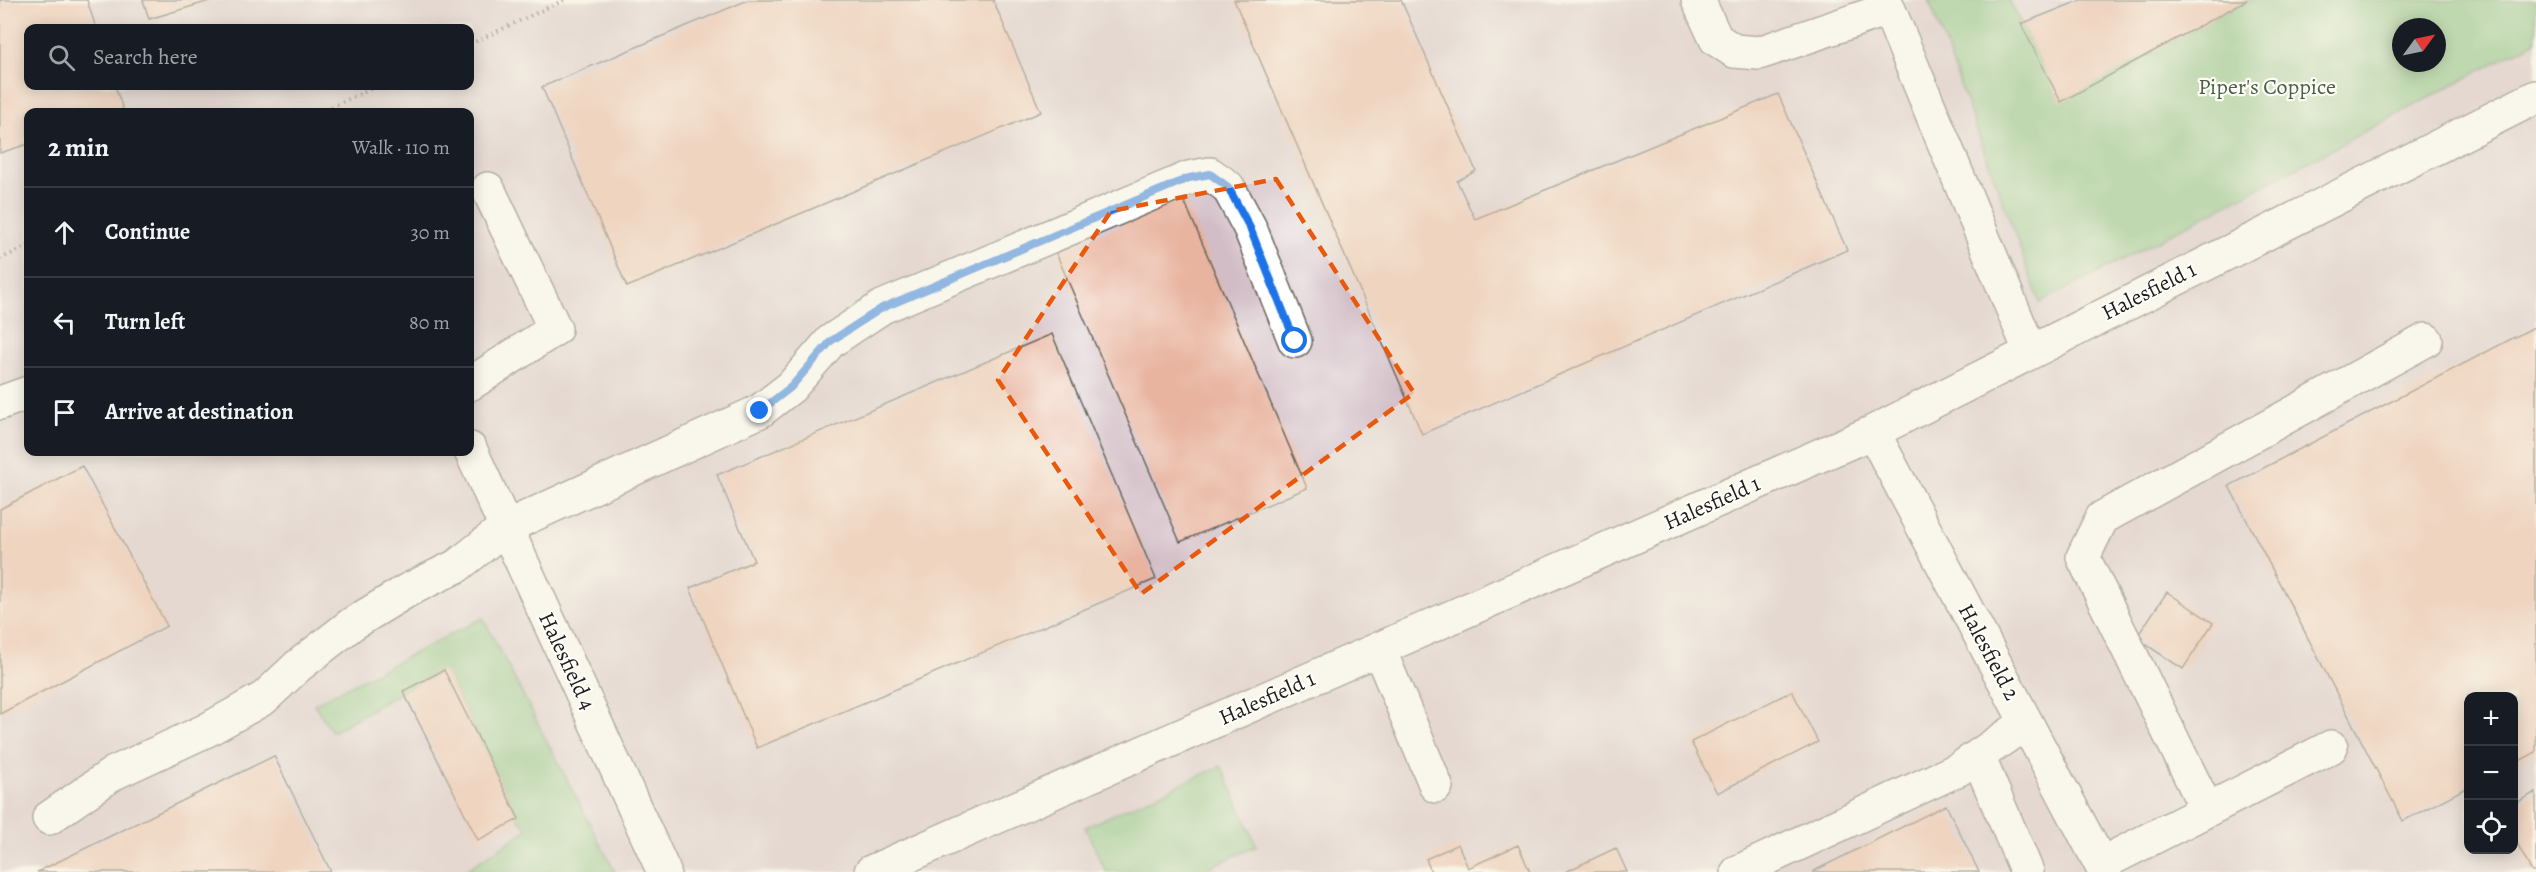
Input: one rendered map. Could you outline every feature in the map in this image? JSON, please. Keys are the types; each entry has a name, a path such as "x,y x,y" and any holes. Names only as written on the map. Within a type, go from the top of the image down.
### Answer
{"street":[{"path":"1698,0 1716,39 1734,51 1760,53 1886,4 2030,351"},
{"name":"Halesfield 1","path":"871,872 1873,432 2536,97"},
{"path":"49,818 114,773 207,730 264,698 298,666 352,624 408,590 457,566 506,527 760,411 791,387 831,341 882,308 1189,178 1210,174 1228,187 1250,228 1295,341"},
{"path":"474,381 555,329 488,189"},
{"path":"2207,810 2083,557 2102,518 2426,340"},
{"path":"0,403 24,394"},
{"name":"Halesfield 2","path":"1873,432 2103,868"},
{"name":"Halesfield 4","path":"473,456 664,872"},
{"path":"1379,649 1436,786"},
{"path":"1738,872 1959,769 2026,723"},
{"path":"2103,868 2207,810 2331,747"},
{"path":"1978,756 2027,872"}],"path":[{"path":"474,42 564,0"},
{"path":"329,108 369,90"},
{"path":"0,259 24,248"}],"highlighted area":[{"path":"1276,179 1414,393 1141,594 998,380 1111,211"}],"shaded area":[{"path":"0,0 2536,0 2536,872 0,872"}],"green space":[{"name":"Piper's Coppice","path":"1929,0 2009,0 2061,101 2247,0 2536,0 2536,41 2040,303"},
{"path":"483,618 615,872 463,872 528,829 519,819 444,670 332,732 314,704"},
{"path":"1221,766 1257,846 1198,872 1106,872 1085,827"}],"building":[{"path":"0,0 87,0 95,24 24,24 24,90 116,90 123,108 24,108 24,145 0,153"},
{"path":"143,0 209,0 210,1 149,19"},
{"path":"748,0 993,0 1041,112 627,287 542,87"},
{"path":"1234,0 1401,0 1476,171 1457,181 1475,219 1778,94 1847,250 1422,434"},
{"path":"2081,0 2247,0 2061,102 2021,24"},
{"path":"1183,198 1307,488 1180,542 1056,253"},
{"path":"2536,326 2536,752 2518,762 2518,692 2464,692 2464,789 2403,821 2229,486"},
{"path":"1052,334 1156,579 757,748 690,588 754,561 717,475"},
{"path":"82,466 167,626 0,714 0,509"},
{"path":"2167,592 2213,623 2183,669 2136,638"},
{"path":"444,670 519,819 478,840 403,691"},
{"path":"1792,691 1818,742 1717,793 1691,742"},
{"path":"274,756 331,872 37,872"},
{"path":"2536,792 2536,872 2532,872 2518,845 2518,802"},
{"path":"1946,805 1979,872 1812,872"},
{"path":"1458,844 1468,868 1518,845 1530,872 1431,872 1426,859"},
{"path":"1616,848 1627,872 1565,872"}],"route":[{"path":"760,411 791,387 831,341 882,308 1189,178 1210,174 1228,187 1250,228 1295,341"}]}
